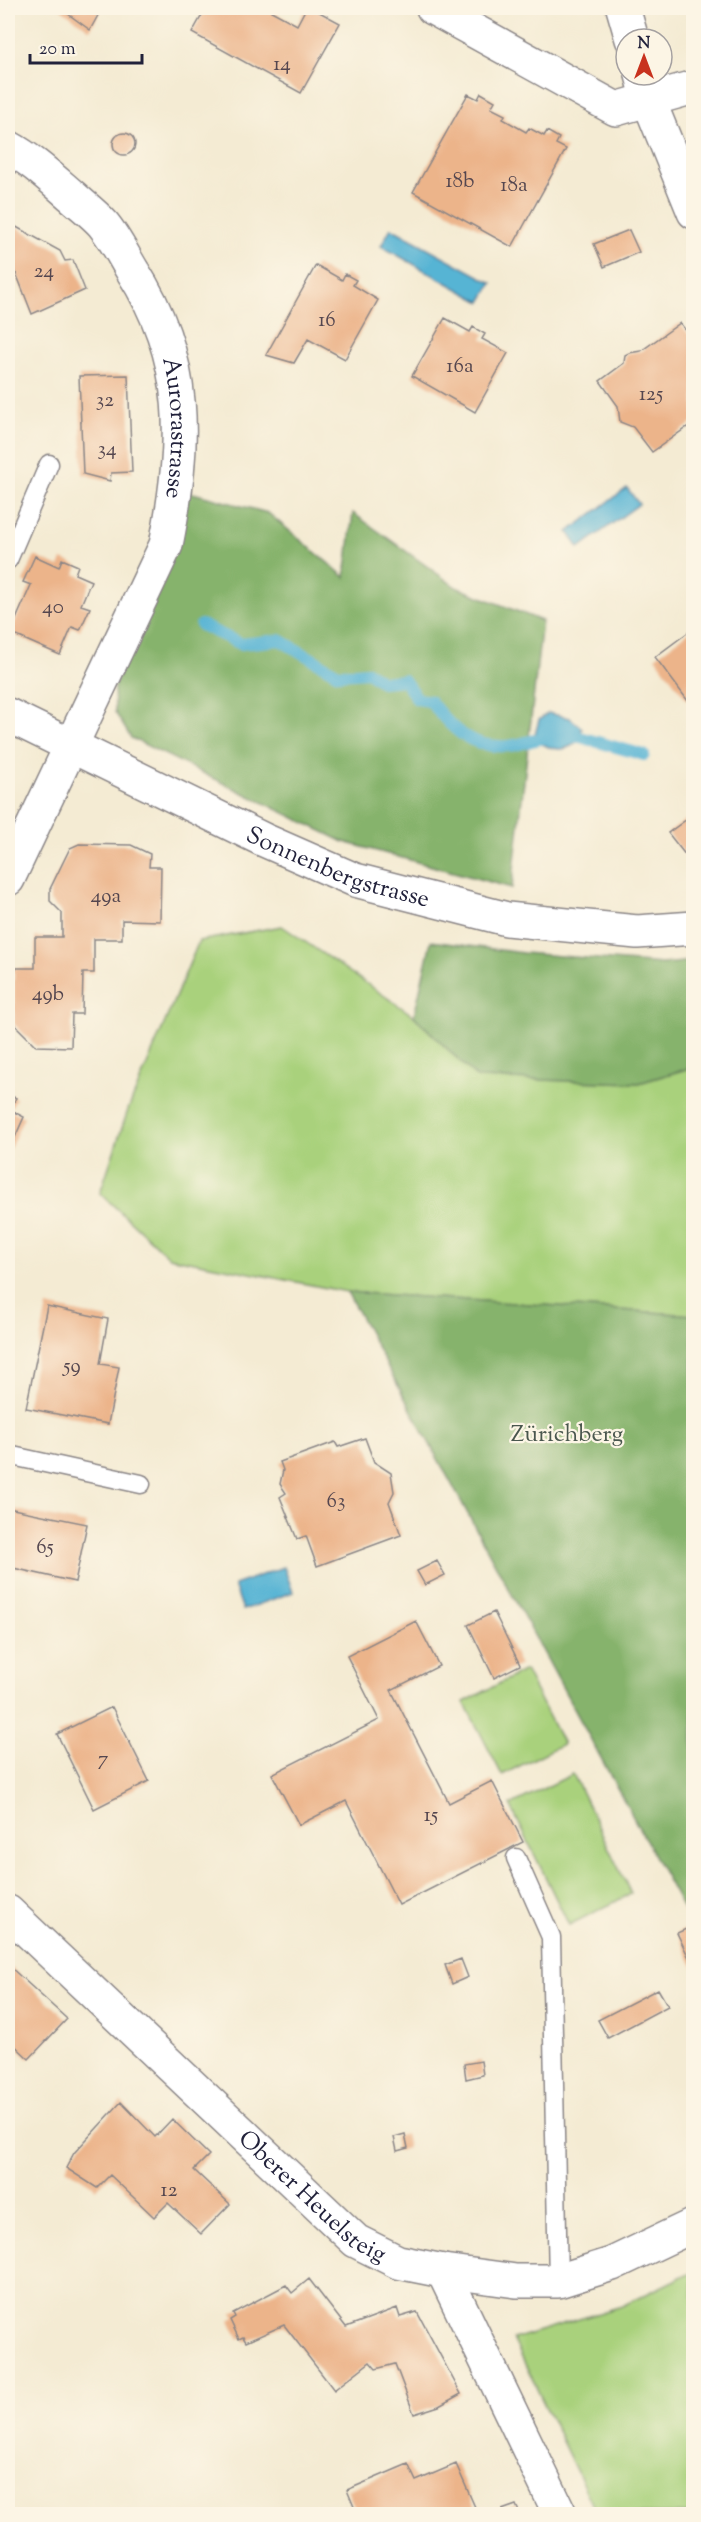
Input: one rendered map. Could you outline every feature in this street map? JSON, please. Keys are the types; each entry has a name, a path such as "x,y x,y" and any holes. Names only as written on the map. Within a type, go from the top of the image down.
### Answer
{"street":[{"path":"433,8 616,109 645,88 693,87"},
{"path":"623,8 629,27"},
{"path":"645,88 693,212"},
{"name":"Aurorastrasse","path":"8,147 32,160 103,224 157,312 173,361 178,398 177,491 166,545 8,879"},
{"name":"Sonnenbergstrasse","path":"8,716 264,840 355,880 507,919 637,933 693,927"},
{"name":"Oberer Heuelsteig","path":"8,1912 356,2241 398,2262 516,2281 558,2281 612,2264 693,2225"},
{"path":"443,2271 560,2514"}],"lane":[{"path":"8,560 50,464"},
{"path":"8,1455 141,1484"},
{"path":"516,1858 551,1936 558,2281"}],"green space":[{"path":"189,492 268,513 345,577 353,513 456,587 542,621 512,888 344,842 131,738 115,712 114,688"},
{"path":"282,926 414,1016 477,1078 639,1083 693,1067 693,1315 347,1292 169,1257 100,1193 128,1110 199,941"},
{"path":"431,941 523,953 662,964 693,961 693,1067 639,1083 477,1078 414,1016"},
{"name":"Zürichberg","path":"347,1292 693,1315 693,1927"},
{"path":"525,1670 563,1744 502,1775 464,1702"},
{"path":"573,1774 631,1894 569,1925 510,1805"},
{"path":"693,2271 693,2514 597,2514 513,2339 622,2306"}],"water":[{"path":"391,228 492,283 481,302 381,246"},
{"path":"627,488 639,504 579,548 568,532"},
{"path":"548,713 570,718 582,728 575,743 569,747 555,749 534,738 539,720"},
{"path":"284,1567 293,1592 243,1610 234,1585"}],"building":[{"path":"60,8 102,8 90,30"},
{"path":"206,8 266,8 297,25 306,8 312,8 340,23 301,93 192,33"},
{"path":"481,93 495,101 491,108 505,115 503,119 526,132 529,128 544,136 547,131 559,138 556,144 566,149 512,247 413,192 468,94 478,99"},
{"path":"124,133 132,136 135,144 132,152 124,155 116,152 113,144 116,136"},
{"path":"9,223 60,251 65,261 73,260 85,290 32,314 16,273 8,267"},
{"path":"629,230 639,252 604,267 594,244"},
{"path":"316,265 342,280 345,274 356,280 353,285 378,300 345,359 308,339 294,363 266,355"},
{"path":"445,318 470,332 473,327 485,334 482,339 508,353 475,412 412,376"},
{"path":"680,323 694,341 694,422 652,452 633,427 620,422 618,406 600,381 624,363 625,355 641,351"},
{"path":"128,375 132,472 111,473 110,481 83,474 79,376"},
{"path":"35,556 59,567 62,559 78,566 75,574 91,581 81,605 90,608 80,630 72,627 60,655 10,633 31,585 23,582"},
{"path":"694,628 694,709 655,657"},
{"path":"694,814 694,866 668,833"},
{"path":"79,844 131,845 150,854 149,867 161,867 160,921 122,920 122,939 94,939 94,973 83,973 82,1014 72,1014 71,1047 36,1046 14,1024 14,968 35,968 35,937 62,937 62,913 50,901 50,889 70,848"},
{"path":"8,1095 16,1098 10,1110 24,1117 8,1153"},
{"path":"47,1306 108,1319 100,1364 119,1367 108,1424 26,1408"},
{"path":"365,1438 374,1462 391,1473 394,1492 389,1502 401,1535 317,1566 306,1536 297,1539 280,1497 286,1493 280,1484 283,1470 280,1462 335,1442 338,1447"},
{"path":"8,1508 87,1524 75,1582 13,1568 8,1588"},
{"path":"437,1561 445,1575 425,1585 417,1571"},
{"path":"494,1612 520,1665 494,1678 468,1625"},
{"path":"416,1621 439,1666 391,1690 449,1803 492,1781 523,1842 399,1905 346,1801 299,1825 272,1774 379,1720 347,1656"},
{"path":"112,1707 149,1781 94,1809 57,1734"},
{"path":"694,1927 694,1968 677,1933"},
{"path":"461,1959 468,1977 452,1984 445,1965"},
{"path":"8,1965 67,2019 29,2059 8,2039"},
{"path":"658,1989 668,2006 608,2038 598,2020"},
{"path":"481,2061 483,2075 466,2079 464,2064"},
{"path":"121,2102 155,2137 172,2119 209,2155 194,2170 230,2204 201,2234 168,2203 154,2217 110,2175 97,2188 66,2168 74,2153"},
{"path":"405,2134 408,2148 397,2151 394,2137"},
{"path":"309,2279 346,2327 397,2308 400,2317 417,2312 461,2394 439,2406 414,2414 395,2364 376,2369 370,2362 334,2390 284,2325 246,2342 243,2337 239,2339 230,2320 235,2317 233,2313 286,2285 292,2293"},
{"path":"408,2464 416,2481 456,2464 478,2514 357,2514 347,2490"},
{"path":"516,2505 520,2514 504,2514 502,2510"}],"waterway":[{"path":"201,625 241,644 280,640 338,674 368,672 382,682 404,680 417,699 430,701 454,728 472,740 483,744 508,746 549,738"},
{"path":"566,737 580,737 644,755"}]}
